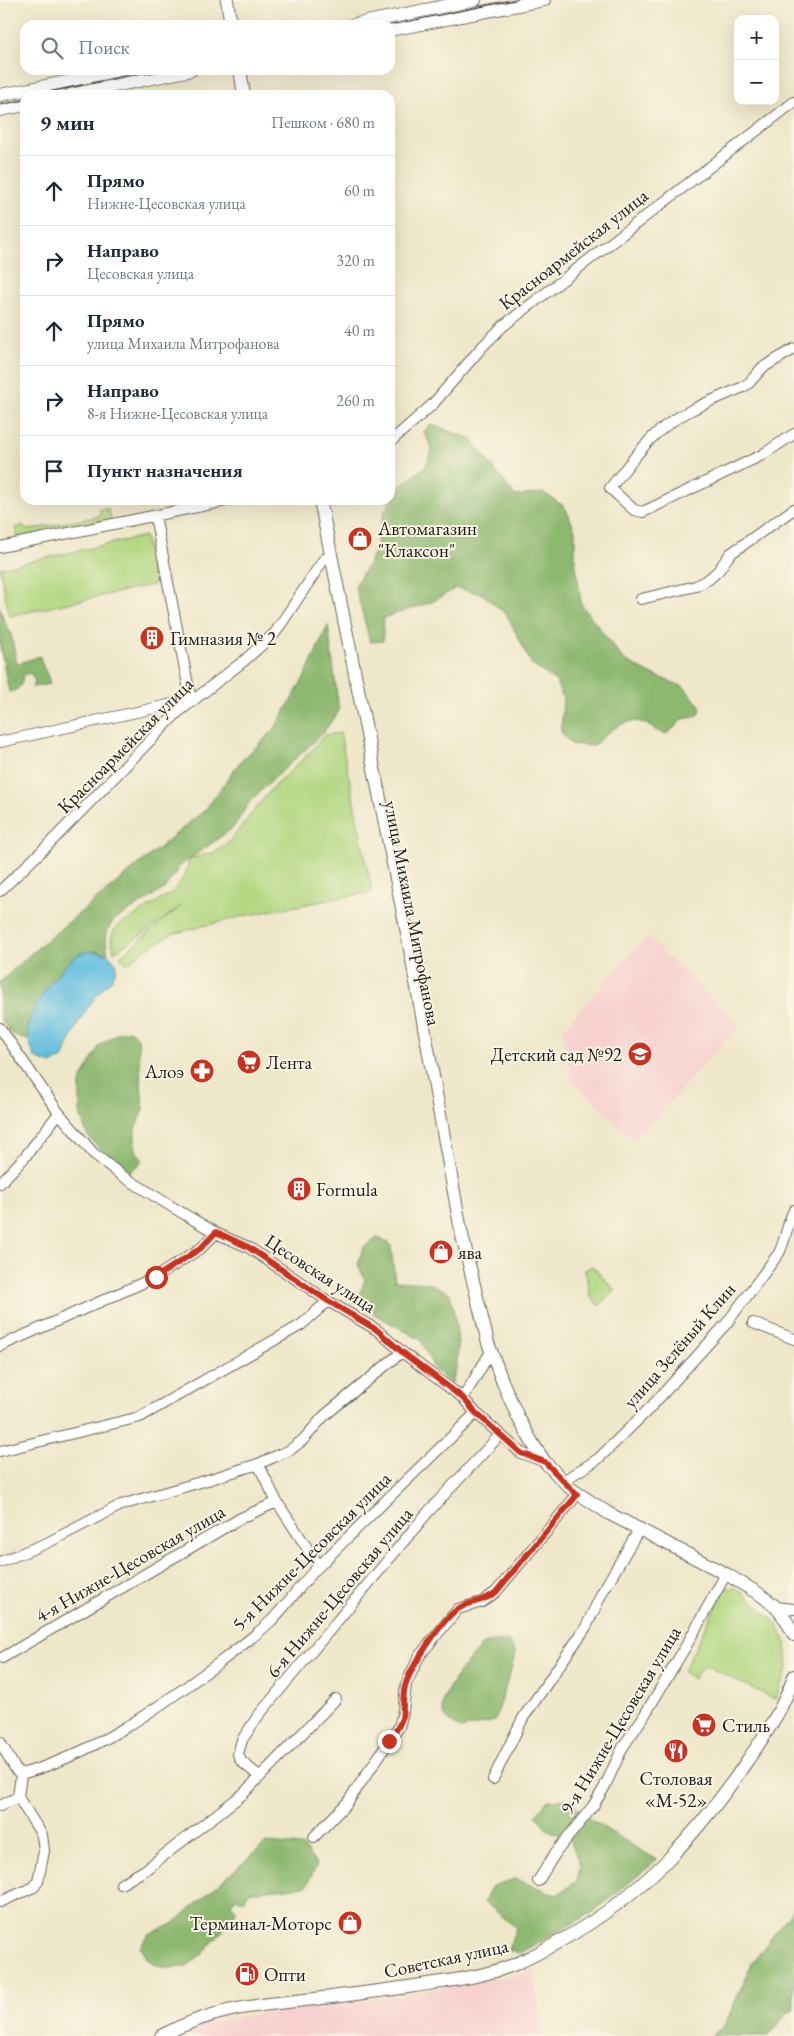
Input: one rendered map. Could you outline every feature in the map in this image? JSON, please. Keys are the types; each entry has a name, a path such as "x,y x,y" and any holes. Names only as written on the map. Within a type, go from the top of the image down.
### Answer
{"main road":[{"path":"221,0 225,20"},
{"path":"227,0 231,20"},
{"path":"377,20 475,0"},
{"path":"395,29 544,0"},
{"path":"25,90 102,75"},
{"path":"94,90 167,75"},
{"path":"235,75 237,90"},
{"path":"241,75 243,90"},
{"path":"0,95 20,91"},
{"path":"0,110 20,106"},
{"name":"улица Михаила Митрофанова","path":"321,505 328,557 355,699 429,1049 455,1201 490,1353 518,1417 545,1462 562,1481 577,1495 608,1513 726,1574"},
{"path":"726,1574 776,1607 794,1635"},
{"name":"Советская улица","path":"160,2036 183,2024 214,2013 259,2005 415,1986 498,1970 528,1958 576,1932 640,1886 664,1866 709,1816 783,1705 794,1676"}],"street":[{"name":"Красноармейская улица","path":"395,438 434,404 482,347 503,326 794,102"},
{"path":"794,349 762,368 743,387 690,411 663,428 653,437 610,488 634,510 643,512 762,455 794,434"},
{"path":"0,547 207,505"},
{"path":"641,599 686,589 709,579 718,571 730,554 794,510"},
{"path":"0,742 191,700 155,516"},
{"name":"Красноармейская улица","path":"0,891 191,700 245,660 275,633 328,557"},
{"name":"Цесовская улица","path":"0,1028 59,1113 93,1154 121,1175 216,1232 248,1247 328,1301 377,1330 402,1352 463,1398 476,1413 521,1453 545,1462"},
{"path":"0,1183 24,1158 59,1113"},
{"name":"улица Зелёный Клин","path":"562,1481 598,1459 650,1408 726,1324 779,1252 785,1239 789,1218 794,1210"},
{"path":"0,1346 156,1277 201,1248 216,1232"},
{"path":"0,1451 140,1417 301,1325 328,1301"},
{"path":"753,1323 794,1339"},
{"path":"0,1562 47,1542 121,1505 258,1464 298,1445 324,1416 402,1352"},
{"path":"463,1398 490,1353"},
{"name":"5-я Нижне-Цесовская улица","path":"21,1774 58,1762 103,1739 146,1714 220,1662 270,1622 319,1566 476,1413"},
{"name":"6-я Нижне-Цесовская улица","path":"260,1777 242,1761 238,1754 242,1740 258,1716 428,1511 500,1435"},
{"path":"258,1464 277,1502 319,1566"},
{"path":"314,1837 347,1803 399,1727 408,1678 420,1655 452,1614 464,1606 482,1602 496,1592 577,1495"},
{"name":"4-я Нижне-Цесовская улица","path":"2,1658 241,1518 277,1502"},
{"path":"493,1779 523,1718 586,1627 603,1591 640,1528"},
{"name":"9-я Нижне-Цесовская улица","path":"538,1881 556,1852 593,1806 604,1788 623,1747 668,1677 726,1574"},
{"path":"776,1607 794,1609"},
{"path":"121,1884 153,1864 243,1794 336,1699"},
{"path":"0,1742 16,1770 21,1774 18,1797 42,1835 43,1856 38,1881 34,1887 0,1902"},
{"path":"0,1806 18,1797"}],"shaded area":[{"name":"Детский сад №92","path":"647,937 740,1026 634,1140 571,1079 562,1030"},
{"path":"534,1970 542,2036 173,2036 220,2020 302,2007 390,1997"}],"green space":[{"path":"431,424 471,439 515,496 544,493 565,507 575,530 575,557 581,604 623,659 651,674 684,687 701,707 700,713 694,717 682,719 666,734 658,732 644,723 634,721 615,728 593,746 571,744 561,732 563,700 556,681 532,665 507,615 482,594 456,588 432,602 383,618 383,641 370,642 355,585 369,563 376,546 384,513 388,505 395,505 395,493 398,488 426,466 432,450 424,431"},
{"path":"100,509 108,509 111,519 17,538 15,528 23,525 28,530 100,516"},
{"path":"145,536 156,584 9,616 0,568"},
{"path":"0,606 4,621 11,634 17,664 40,656 50,684 32,687 35,681 30,673 23,675 18,689 9,692 0,646"},
{"path":"328,625 339,711 323,733 251,800 233,828 180,866 164,889 113,921 105,935 108,954 93,951 40,999 28,1024 28,1040 13,1036 0,1018 0,982 36,949 205,810 240,762 274,730 305,676"},
{"path":"340,733 372,892 243,916 172,934 146,949 127,964 120,956 181,906 114,952 111,939 115,928 173,892 185,875 190,859 215,852 230,841 272,788 325,735"},
{"path":"130,1030 138,1038 143,1110 135,1129 135,1149 143,1161 129,1172 103,1152 87,1135 80,1114 80,1082 100,1045 118,1033"},
{"path":"377,1238 389,1242 391,1246 395,1281 429,1283 450,1293 458,1339 457,1361 451,1384 434,1369 421,1340 367,1310 358,1298 365,1280 358,1264 363,1248"},
{"path":"592,1266 615,1290 599,1306 590,1296 585,1270"},
{"path":"725,1588 736,1588 748,1597 777,1624 786,1643 788,1668 775,1699 708,1667 701,1667 694,1679 683,1672"},
{"path":"507,1640 516,1653 495,1721 460,1729 445,1716 443,1708 444,1698 449,1688 483,1644"},
{"path":"569,1799 583,1815 657,1860 592,1913 518,1954 508,1950 516,1927 484,1902 492,1886 515,1879 557,1895 577,1881 580,1865 570,1839 548,1830 536,1815 548,1800"},
{"path":"266,1843 302,1846 317,1865 306,1886 249,1892 243,1901 236,1898 231,1904 237,1911 233,1917 206,1950 186,1966 163,1967 155,1965 150,1961 140,1947 149,1934 173,1924"},
{"path":"794,1908 794,2010 787,2013 769,2036 711,2036 725,2025 752,1963"}],"water":[{"path":"93,951 108,954 117,964 112,978 87,1009 64,1057 51,1064 35,1058 29,1041 28,1024 36,1006 50,984 66,965 81,953"}],"tram line":[{"path":"395,24 515,0"},
{"path":"58,90 128,75"},
{"path":"0,105 20,101"}],"place":[{"name":"Автомагазин \"Клаксон\"","path":"360,539"},
{"name":"Гимназия № 2","path":"152,638"},
{"name":"Детский сад №92","path":"640,1054"},
{"name":"Лента","path":"249,1062"},
{"name":"Алоэ","path":"202,1071"},
{"name":"Formula","path":"299,1189"},
{"name":"ява","path":"441,1252"},
{"name":"Стиль","path":"704,1725"},
{"name":"Столовая «М-52»","path":"676,1751"},
{"name":"Терминал-Моторс","path":"350,1923"},
{"name":"Опти","path":"247,1974"}],"route":[{"path":"156,1277 201,1248 216,1232 248,1247 328,1301 377,1330 402,1352 463,1398 476,1413 521,1453 545,1462 577,1495 496,1592 482,1602 458,1609 420,1655 406,1684 402,1720 389,1741"}]}
